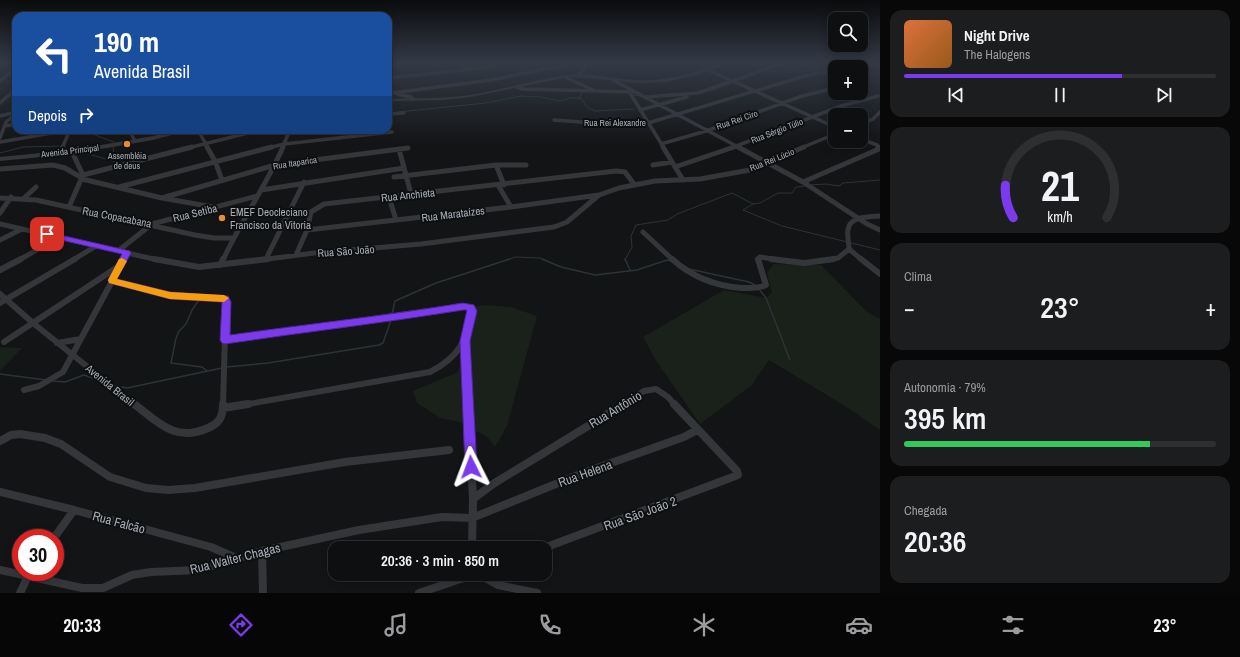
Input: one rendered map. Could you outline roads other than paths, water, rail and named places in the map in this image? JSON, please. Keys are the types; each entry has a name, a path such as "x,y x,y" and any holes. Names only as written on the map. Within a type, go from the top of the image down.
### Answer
{"street":[{"path":"392,92 410,90"},
{"path":"392,100 458,98 503,90"},
{"path":"548,90 632,93 644,97 803,182 858,218 880,230"},
{"path":"627,90 632,93 640,110 683,180"},
{"path":"640,110 708,90"},
{"path":"751,90 828,124"},
{"name":"Rua Rei Alexandre","path":"554,120 596,124 648,123 759,90"},
{"name":"Rua Rei Ciro","path":"661,144 706,131 802,96 828,90"},
{"path":"0,103 12,92"},
{"path":"392,92 411,97 413,99"},
{"path":"644,97 694,94"},
{"name":"Rua Sérgio Túlio","path":"675,167 705,158 860,100 878,96"},
{"path":"868,121 873,119 880,112"},
{"path":"392,114 404,113"},
{"path":"0,116 12,114"},
{"path":"0,138 3,128 12,116"},
{"path":"0,142 47,134"},
{"path":"59,154 69,134"},
{"path":"131,134 135,141"},
{"name":"Avenida Principal","path":"0,159 59,154 168,134"},
{"path":"200,134 215,161 222,180"},
{"path":"82,177 245,134"},
{"path":"220,265 233,238 275,165 288,134"},
{"path":"119,187 284,144 374,134"},
{"name":"Rua Rei Lúcio","path":"683,180 700,179 742,171 767,163 828,137"},
{"path":"803,182 821,176 880,148 868,142"},
{"name":"Rua Itaparica","path":"162,198 275,165 408,148"},
{"path":"399,149 411,194"},
{"path":"69,207 82,177 72,152"},
{"path":"653,165 672,162"},
{"path":"394,177 496,164 526,165"},
{"path":"496,164 504,185"},
{"path":"0,169 53,166 65,168 82,177 119,187 162,198 216,208"},
{"path":"261,190 304,182 404,168"},
{"name":"Rua Anchieta","path":"311,212 319,206 616,171 625,172 634,184"},
{"name":"Rua São João","path":"0,224 192,266 220,265 296,255 421,244 554,227 567,222 599,195 634,184 683,180"},
{"path":"266,259 304,182"},
{"path":"498,186 511,206"},
{"path":"23,199 36,187"},
{"name":"Rua Marataízes","path":"307,230 599,195"},
{"name":"Rua Setiba","path":"118,251 152,224 257,196"},
{"path":"0,213 11,197"},
{"name":"Rua Copacabana","path":"0,198 11,197 69,207 97,215 152,224 200,236 222,239 233,238"},
{"path":"389,197 396,220"},
{"path":"288,216 311,212 307,230 296,255"},
{"path":"880,216 858,218 849,225 848,229 849,249 880,274"},
{"path":"0,240 22,229"},
{"path":"643,232 693,277 708,283 734,287 761,288 766,285 758,261 758,258 760,257 804,263 838,258 849,249"},
{"path":"0,270 60,237"},
{"path":"3,301 96,246"},
{"path":"24,390 38,386 63,372 127,253"},
{"path":"4,342 120,265"},
{"name":"Avenida Brasil","path":"0,294 3,301 33,323 154,420 172,432 177,434 192,434 215,425 220,421 223,408 227,302 225,299 170,295 112,280"},
{"path":"225,340 311,327 393,318 463,306 471,308 472,311 465,341 472,498 472,541"},
{"path":"57,343 80,339"},
{"path":"223,408 430,372 446,364 459,351 465,341"},
{"name":"Rua Antônio","path":"472,498 649,389 658,390 677,405 697,430 735,468 738,473 736,477"},
{"name":"Rua Helena","path":"472,518 518,498 684,437 697,430"},
{"path":"0,441 11,435 20,434 45,438 61,444 110,477 146,488 168,490 195,488 345,462 449,450"},
{"name":"Rua São João 2","path":"552,545 736,477"},
{"name":"Rua Falcão","path":"0,492 74,510 211,547 236,558"},
{"path":"60,529 74,510"},
{"name":"Rua Walter Chagas","path":"58,581 93,589 102,588 132,574 199,570 236,558 312,539 442,517 472,518"},
{"path":"262,551 263,593"},
{"name":"Rua Walter Chagas","path":"0,570 12,572"},
{"path":"20,593 25,581"},
{"path":"419,593 454,581"},
{"path":"486,581 495,585 537,593"}],"waterway":[{"path":"579,98 583,92"},
{"path":"632,95 641,96"},
{"path":"398,112 486,103 521,96 541,97 560,101 570,98 579,98"},
{"path":"579,98 581,98 587,107 595,111 634,109"},
{"path":"95,134 114,142"},
{"path":"0,153 23,147 59,146"},
{"path":"109,159 114,157 113,147"},
{"path":"81,152 120,163"},
{"path":"811,185 826,184 839,186 843,183 880,180"},
{"path":"753,204 760,203 778,193 792,193 796,187 805,186"},
{"path":"625,260 632,247 631,236 636,225 668,220 677,214 732,193 753,204"},
{"path":"753,204 743,210 782,226 880,250"},
{"path":"508,260 515,257 541,258 543,260"},
{"path":"392,314 395,301 436,283 508,260"},
{"path":"543,260 561,267 595,275 637,270 667,260 671,261"},
{"path":"625,260 630,270"},
{"path":"689,269 749,282 755,285"},
{"path":"759,289 766,298 790,360"},
{"path":"199,300 192,310 186,324 179,331 176,338 171,363 202,367 207,371"},
{"path":"226,367 268,363 379,345 383,343 391,320"},
{"path":"116,386 127,388 222,368"},
{"path":"0,374 46,380"},
{"path":"53,381 65,382 84,375 99,380"}],"place":[{"name":"Assembléia de deus","path":"127,144"},
{"name":"EMEF Deocleciano Francisco da Vitoria","path":"222,218"}]}
